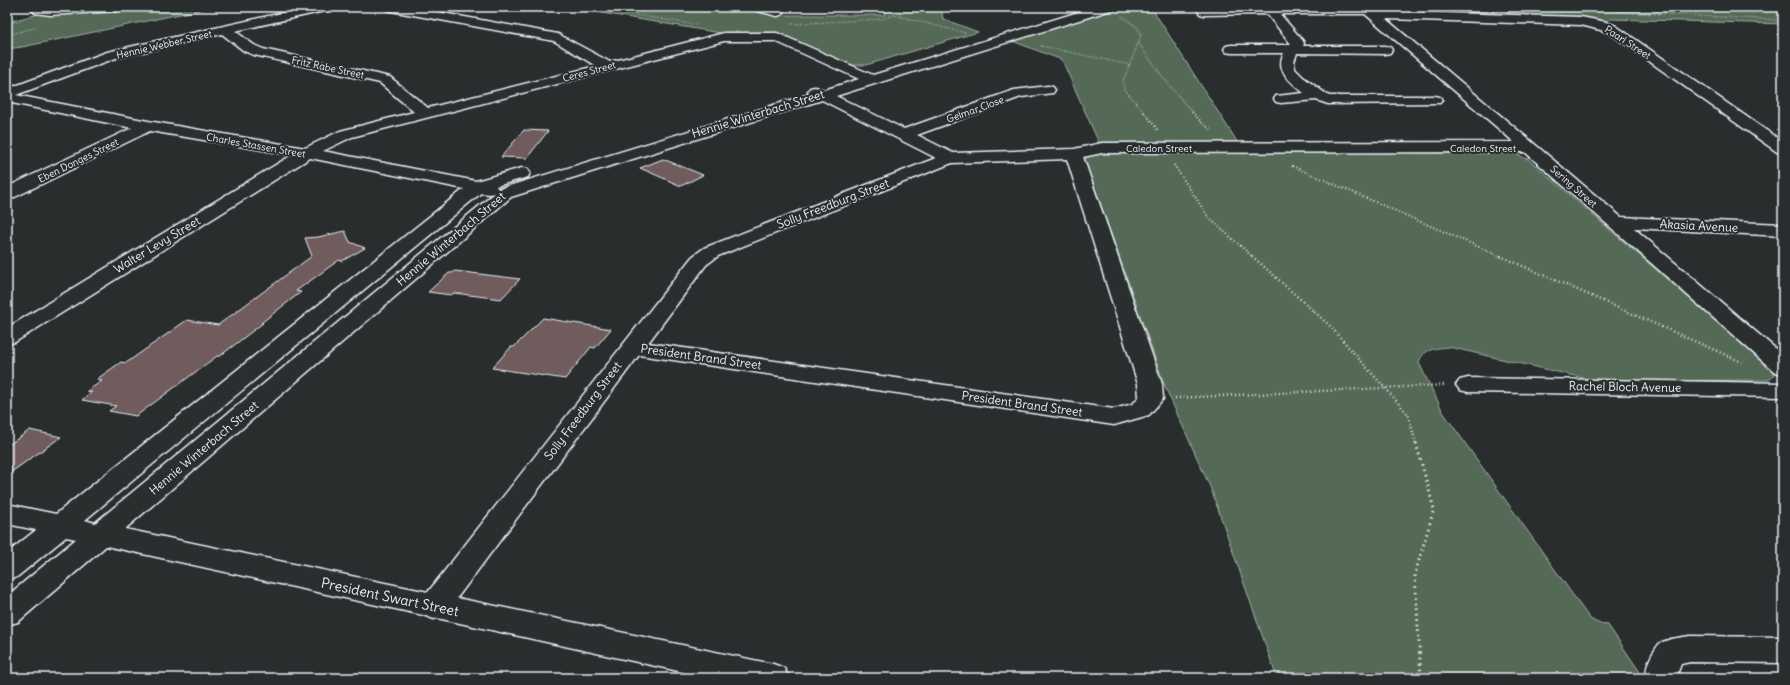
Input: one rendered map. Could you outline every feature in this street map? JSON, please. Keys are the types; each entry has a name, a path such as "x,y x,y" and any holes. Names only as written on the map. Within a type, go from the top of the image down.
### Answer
{"street":[{"path":"36,7 39,10 50,11 117,7"},
{"name":"Hennie Webber Street","path":"7,94 112,55 325,7"},
{"path":"391,7 558,38 564,40 607,66"},
{"path":"758,7 777,12"},
{"name":"Hennie Winterbach Street","path":"7,613 505,193 814,91 1077,7"},
{"path":"1495,7 1508,19"},
{"name":"Hennie Winterbach Street","path":"862,76 1099,8"},
{"name":"Paarl Street","path":"1204,10 1368,10 1508,19 1581,21 1608,27 1783,149"},
{"path":"1270,10 1296,39 1298,44 1288,56 1286,65 1288,69 1317,96 1328,100 1435,100"},
{"name":"Sering Street","path":"1368,10 1783,367"},
{"name":"Fritz Rabe Street","path":"225,30 249,48 259,52 385,80 425,113"},
{"name":"Ceres Street","path":"307,154 346,134 713,39 732,37 770,37 784,40 862,76"},
{"path":"1231,49 1295,48 1385,50"},
{"name":"Gelmar Close","path":"903,135 1014,95 1048,90"},
{"name":"Hennie Winterbach Street","path":"7,569 62,526 479,186 814,91"},
{"name":"Caledon Street","path":"814,91 950,158 1074,154 1102,148 1529,147"},
{"path":"1281,99 1317,96"},
{"name":"Charles Stassen Street","path":"7,98 148,126 479,186 505,193"},
{"name":"Eben Donges Street","path":"7,194 148,126"},
{"name":"Walter Levy Street","path":"7,336 307,154"},
{"path":"1074,154 1150,384 1151,399"},
{"name":"Solly Freedburg Street","path":"434,607 693,267 711,252 950,158"},
{"name":"Akasia Avenue","path":"1614,222 1783,230"},
{"name":"President Brand Street","path":"632,347 1114,417 1141,410 1151,399"},
{"name":"Rachel Bloch Avenue","path":"1468,385 1783,390"},
{"name":"President Swart Street","path":"7,514 434,607 773,678"},
{"path":"1663,678 1661,675 1664,662 1670,652 1690,650 1783,650"}],"path":[{"path":"587,7 701,26"},
{"path":"623,13 635,7"},
{"path":"789,24 881,19 894,15 899,7"},
{"path":"1099,8 1124,17 1138,28 1141,36 1123,82 1124,89 1143,110 1160,134 1163,148 1209,218 1329,326 1408,414 1434,509 1415,574 1421,678"},
{"path":"1614,12 1783,20"},
{"path":"1139,44 1168,84 1204,125 1247,148"},
{"path":"1289,165 1745,363"},
{"path":"1151,399 1384,387 1468,385"}],"green space":[{"path":"127,7 214,7 7,49 7,22 43,13"},
{"path":"567,7 750,7 783,15 884,15 886,7 941,7 943,19 978,32 866,65 848,65 779,35 726,34"},
{"path":"1116,7 1151,7 1238,143 1099,143 1062,60 1007,39"},
{"path":"1372,7 1488,7 1495,13 1493,15 1381,11"},
{"path":"1501,7 1783,7 1783,24 1609,19 1606,23 1519,17 1508,13"},
{"path":"1094,152 1500,152 1515,154 1528,159 1770,368 1774,376 1769,380 1609,381 1588,379 1449,347 1430,350 1421,358 1419,363 1443,412 1590,619 1600,624 1608,625 1644,678 1277,678 1211,489 1166,389 1085,160 1087,156"}],"building":[{"path":"524,130 548,131 527,158 501,157"},
{"path":"663,159 703,175 681,186 640,168"},
{"path":"345,231 350,242 365,248 342,261 339,260 296,291 301,292 220,356 217,356 136,416 109,411 116,406 82,400 92,392 87,391 102,381 97,379 121,362 126,363 187,320 218,325 312,256 305,238 318,237"},
{"path":"455,271 520,279 501,299 454,293 451,295 428,292 449,273"},
{"path":"543,318 611,329 595,348 591,347 565,379 492,368 511,347 514,347"},
{"path":"30,430 61,437 7,475 7,446"}]}
